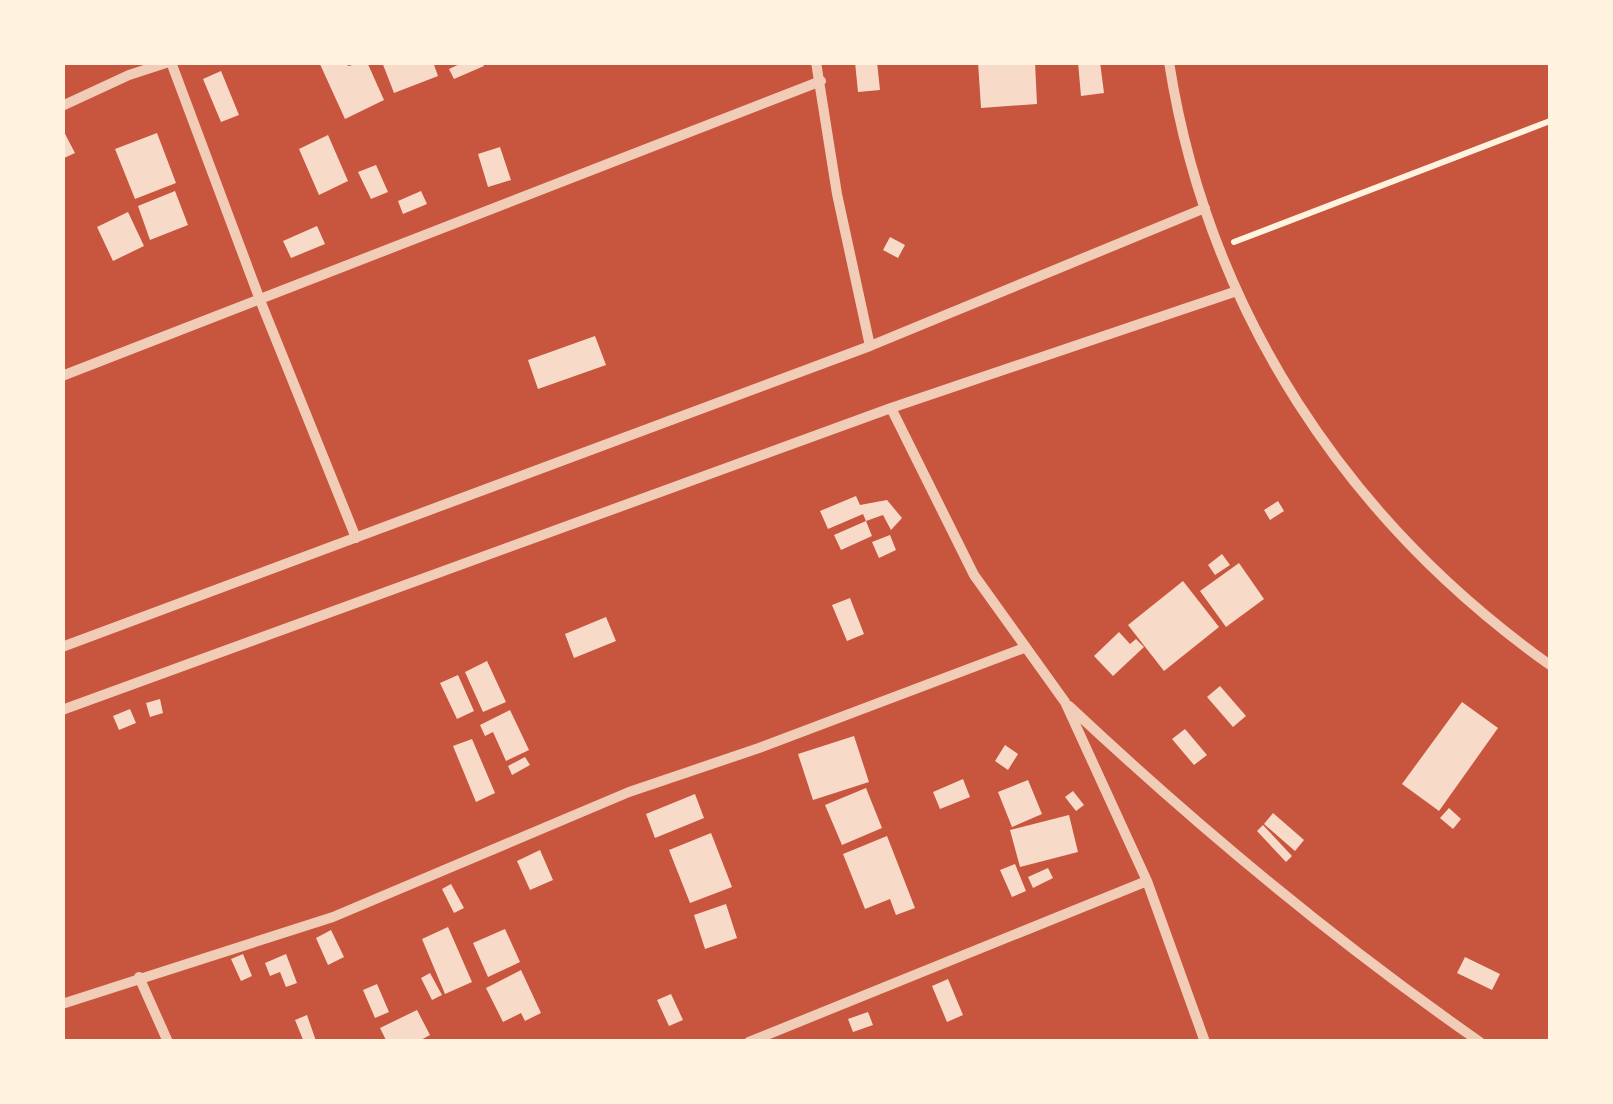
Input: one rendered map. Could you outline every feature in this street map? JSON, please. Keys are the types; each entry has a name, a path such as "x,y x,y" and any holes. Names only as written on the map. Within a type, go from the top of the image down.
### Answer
{"street":[{"path":"62,106 129,75 170,62 356,538"},
{"path":"816,62 837,194 870,346"},
{"path":"1169,62 1178,119 1217,248 1267,354 1330,453 1405,543 1491,623 1550,665"},
{"path":"62,376 821,82"},
{"path":"62,648 870,346 1205,208"},
{"path":"62,710 891,408 1237,290"},
{"path":"891,408 974,575 1065,702 1148,780 1295,902 1414,996 1480,1042"},
{"path":"62,1004 333,917 629,792 759,748 1024,648"},
{"path":"1065,702 1146,881 1205,1042"},
{"path":"749,1042 1146,881"},
{"path":"139,977 168,1042"}],"path":[{"path":"1217,248 1550,121"}],"building":[{"path":"319,62 346,62 348,66 367,62 384,100 345,119"},
{"path":"382,62 433,62 438,76 394,93"},
{"path":"464,62 482,62 484,66 454,79 449,69"},
{"path":"855,62 877,62 880,90 858,92"},
{"path":"978,62 1035,62 1037,104 981,108"},
{"path":"1078,62 1100,62 1104,93 1081,96"},
{"path":"221,71 239,115 221,122 203,79"},
{"path":"62,128 75,153 62,159"},
{"path":"157,133 176,183 135,199 115,149"},
{"path":"328,135 348,181 319,195 299,149"},
{"path":"500,147 511,180 488,187 478,154"},
{"path":"376,165 388,192 371,199 358,172"},
{"path":"175,191 188,225 150,240 138,206"},
{"path":"421,191 427,204 403,214 398,201"},
{"path":"128,212 144,246 113,261 97,227"},
{"path":"317,226 325,244 291,258 283,241"},
{"path":"890,237 905,245 898,258 883,250"},
{"path":"595,336 606,365 538,389 528,360"},
{"path":"856,496 860,505 887,500 902,518 891,530 883,515 866,521 863,514 828,529 820,511"},
{"path":"1278,501 1284,511 1270,520 1264,510"},
{"path":"866,521 872,536 841,550 834,535"},
{"path":"890,535 896,550 879,558 872,542"},
{"path":"1222,554 1230,565 1215,575 1208,565"},
{"path":"1239,563 1264,599 1226,627 1200,591"},
{"path":"1183,581 1219,627 1164,671 1128,625"},
{"path":"850,598 864,634 847,641 832,605"},
{"path":"606,617 616,641 574,658 565,634"},
{"path":"1119,632 1130,644 1136,639 1144,647 1113,676 1094,656"},
{"path":"487,661 506,702 483,712 465,672"},
{"path":"458,675 474,711 457,719 440,683"},
{"path":"1220,686 1246,716 1233,727 1207,697"},
{"path":"160,699 163,713 150,717 146,703"},
{"path":"1462,702 1498,728 1439,811 1402,784"},
{"path":"130,709 136,723 119,730 113,716"},
{"path":"510,710 529,750 506,761 493,732 485,736 480,725"},
{"path":"1185,729 1207,755 1194,765 1172,739"},
{"path":"854,736 869,782 813,800 798,754"},
{"path":"472,739 495,793 476,802 453,746"},
{"path":"1005,745 1018,754 1008,770 995,761"},
{"path":"525,757 530,765 512,775 508,766"},
{"path":"963,779 970,797 940,809 933,792"},
{"path":"1028,780 1042,814 1012,827 998,792"},
{"path":"866,788 882,828 842,845 825,805"},
{"path":"1073,791 1084,805 1076,811 1065,797"},
{"path":"695,794 704,818 655,838 646,814"},
{"path":"1449,808 1461,819 1453,829 1440,818"},
{"path":"1273,813 1304,840 1295,851 1264,824"},
{"path":"1069,815 1078,852 1020,867 1010,830"},
{"path":"1263,825 1292,856 1286,862 1257,831"},
{"path":"711,833 732,887 690,903 669,850"},
{"path":"887,836 915,908 896,915 890,899 865,909 843,854"},
{"path":"540,850 553,880 530,890 517,861"},
{"path":"1015,864 1026,891 1012,897 1000,870"},
{"path":"1048,868 1053,878 1033,888 1028,877"},
{"path":"451,884 464,908 454,913 442,889"},
{"path":"726,904 737,938 705,949 694,915"},
{"path":"448,927 472,982 445,994 422,939"},
{"path":"505,929 520,962 488,977 473,943"},
{"path":"331,930 344,957 328,965 316,938"},
{"path":"243,954 252,976 241,981 231,959"},
{"path":"286,954 297,983 286,987 280,972 270,976 265,963"},
{"path":"1465,957 1500,974 1492,990 1457,973"},
{"path":"521,970 541,1013 525,1021 521,1013 503,1022 486,988"},
{"path":"430,973 442,995 432,1000 421,978"},
{"path":"948,979 963,1015 947,1022 932,986"},
{"path":"377,984 389,1012 375,1018 363,990"},
{"path":"671,994 683,1020 669,1026 657,1000"},
{"path":"417,1010 430,1035 417,1042 387,1042 380,1028"},
{"path":"868,1012 873,1025 853,1032 848,1019"},
{"path":"307,1015 314,1042 304,1042 295,1020"}]}
